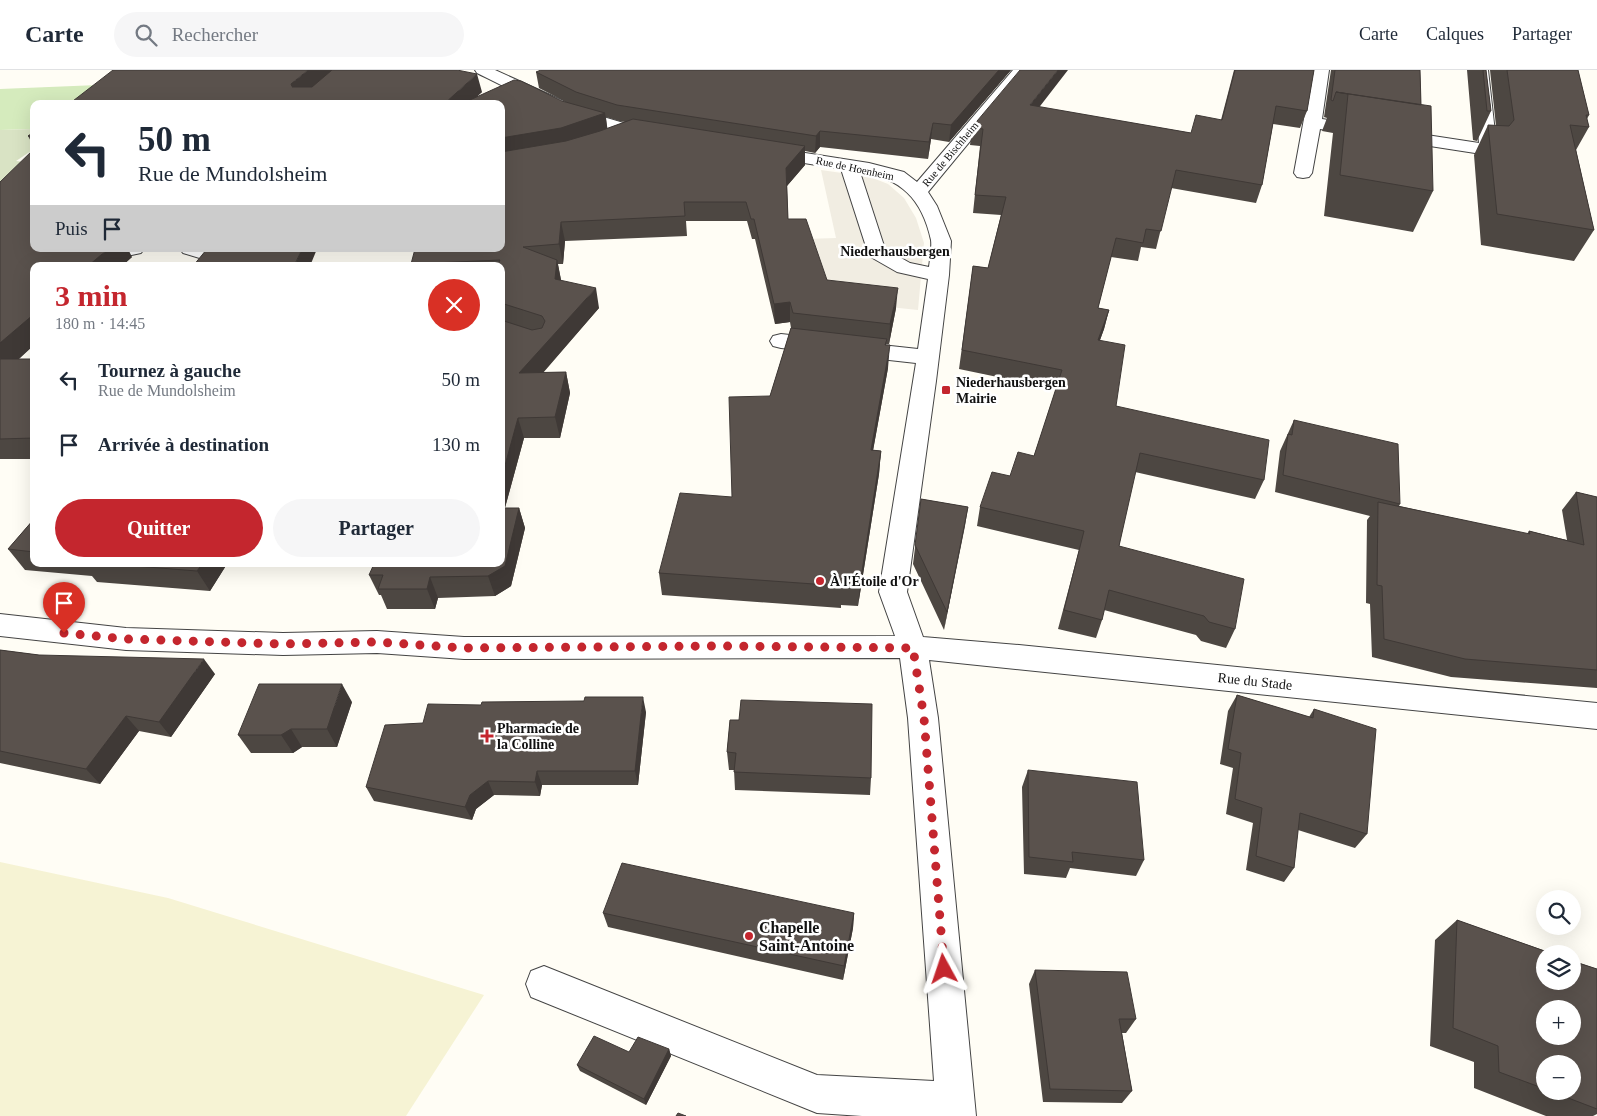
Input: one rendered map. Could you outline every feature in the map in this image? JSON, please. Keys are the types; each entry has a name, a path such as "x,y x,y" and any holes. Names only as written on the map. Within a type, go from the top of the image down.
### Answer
{"street":[{"path":"482,70 572,114 632,131 671,137"},
{"name":"Rue de Bischheim","path":"918,192 1021,70"},
{"path":"1303,173 1321,70"},
{"path":"1313,123 1488,150 1480,70"},
{"path":"608,142 632,131"},
{"name":"Rue de Hoenheim","path":"748,148 850,165 898,176 918,192 928,206 941,241 939,275 893,592 913,648 924,718 955,1109"},
{"path":"850,165 876,252 904,268 939,275"},
{"path":"94,257 119,252"},
{"path":"200,252 233,262"},
{"path":"782,341 927,357"},
{"name":"Rue du Stade","path":"0,625 126,639 283,644 377,642 464,648 708,646 913,648 1019,656 1597,716"},
{"path":"544,984 817,1094 955,1109"}],"shaded area":[{"path":"821,170 870,177 888,184 904,198 916,218 924,243 918,310 823,300 805,239 836,238"},
{"path":"0,862 168,898 484,995 406,1116 0,1116"}],"green space":[{"path":"98,85 85,100 30,100 30,129 0,130 0,89"},
{"path":"30,129 30,152 16,161 30,163 30,169 0,214 0,130"}],"building":[{"path":"113,70 308,70 291,84 292,87 312,87 332,70 457,70 477,74 448,100 74,100"},
{"path":"541,70 999,70 951,125 933,123 929,142 820,131 816,136 617,105 576,92 536,72"},
{"path":"1020,70 1058,70 1030,105 1191,133 1196,115 1222,120 1235,70 1314,70 1307,111 1276,106 1262,185 1176,170 1161,231 1146,229 1143,243 1116,238 1098,308 1109,310 1098,340 1125,345 1116,406 1269,440 1264,480 1140,453 1119,546 1244,579 1235,629 1209,622 1204,616 1109,590 1102,620 1064,610 1084,531 980,507 992,472 1010,476 1018,452 1034,456 1062,370 962,350 973,266 988,268 1006,197 975,195 983,129 972,127"},
{"path":"1335,70 1420,70 1421,105 1336,92 1333,101 1331,100"},
{"path":"1483,70 1486,70 1491,111 1487,111"},
{"path":"1507,70 1578,70 1589,115 1586,115 1589,127 1570,125 1594,230 1497,214 1488,125 1509,126 1514,120"},
{"path":"514,80 521,81 562,101 605,113 561,128 505,137 505,100 470,100"},
{"path":"1336,92 1431,106 1433,191 1340,175 1348,94"},
{"path":"633,119 805,146 786,168 788,219 806,219 827,280 898,288 890,324 793,313 790,302 774,304 754,219 751,219 746,202 684,202 685,216 561,222 559,244 523,247 557,260 555,279 596,288 519,373 566,372 555,417 518,418 505,465 505,321 532,330 542,328 545,321 542,316 505,304 505,262 499,262 500,260 412,262 414,252 505,252 505,151 566,141"},
{"path":"30,153 30,252 104,252 93,262 30,262 30,317 0,343 0,182"},
{"path":"205,252 301,252 296,262 196,262"},
{"path":"791,328 887,339 885,345 890,345 871,450 881,451 860,584 842,582 842,586 659,573 680,493 732,497 729,397 770,396"},
{"path":"0,359 30,359 30,438 0,439"},
{"path":"1294,420 1398,444 1400,504 1283,475 1288,434 1292,435"},
{"path":"1576,492 1597,497 1597,670 1465,659 1384,639 1382,586 1377,585 1378,502 1530,534 1529,531 1584,545"},
{"path":"921,499 968,507 947,612 915,545"},
{"path":"505,508 519,508 505,566"},
{"path":"30,524 30,552 8,549"},
{"path":"147,567 200,567 197,571"},
{"path":"373,567 503,567 488,576 430,577 427,589 378,589 383,575 369,575"},
{"path":"0,650 39,655 204,659 159,722 126,716 86,769 0,751"},
{"path":"259,684 342,684 327,729 291,729 281,735 238,735"},
{"path":"1237,695 1313,718 1314,709 1376,729 1367,834 1300,813 1294,868 1256,856 1262,808 1235,799 1241,753 1228,749"},
{"path":"585,697 643,697 635,771 537,771 535,782 488,781 470,795 465,807 366,787 385,725 423,723 428,704 481,705 482,702 584,701"},
{"path":"741,700 872,704 871,778 734,772 736,753 727,752 730,720 739,720"},
{"path":"1028,770 1137,782 1144,860 1072,852 1073,862 1029,857"},
{"name":"Chapelle Saint-Antoine","path":"622,863 854,913 844,966 603,913"},
{"path":"1457,920 1536,948 1536,990 1581,990 1581,964 1597,969 1597,1109 1574,1100 1581,1100 1581,1055 1536,1055 1536,1086 1499,1072 1498,1046 1453,1028"},
{"path":"1035,970 1127,972 1136,1019 1119,1019 1132,1091 1050,1089"},
{"path":"594,1036 629,1052 638,1037 669,1049 644,1099 577,1065"}],"place":[{"name":"Niederhausbergen Mairie","path":"946,390"},
{"name":"À l'Étoile d'Or","path":"820,581"},
{"name":"Pharmacie de la Colline","path":"487,736"},
{"name":"Chapelle Saint-Antoine","path":"749,936"}],"district":[{"name":"Niederhausbergen","path":"895,251"}],"route":[{"path":"64,633 126,639 283,644 377,642 464,648 803,646 913,648 924,718 944,969"}]}
